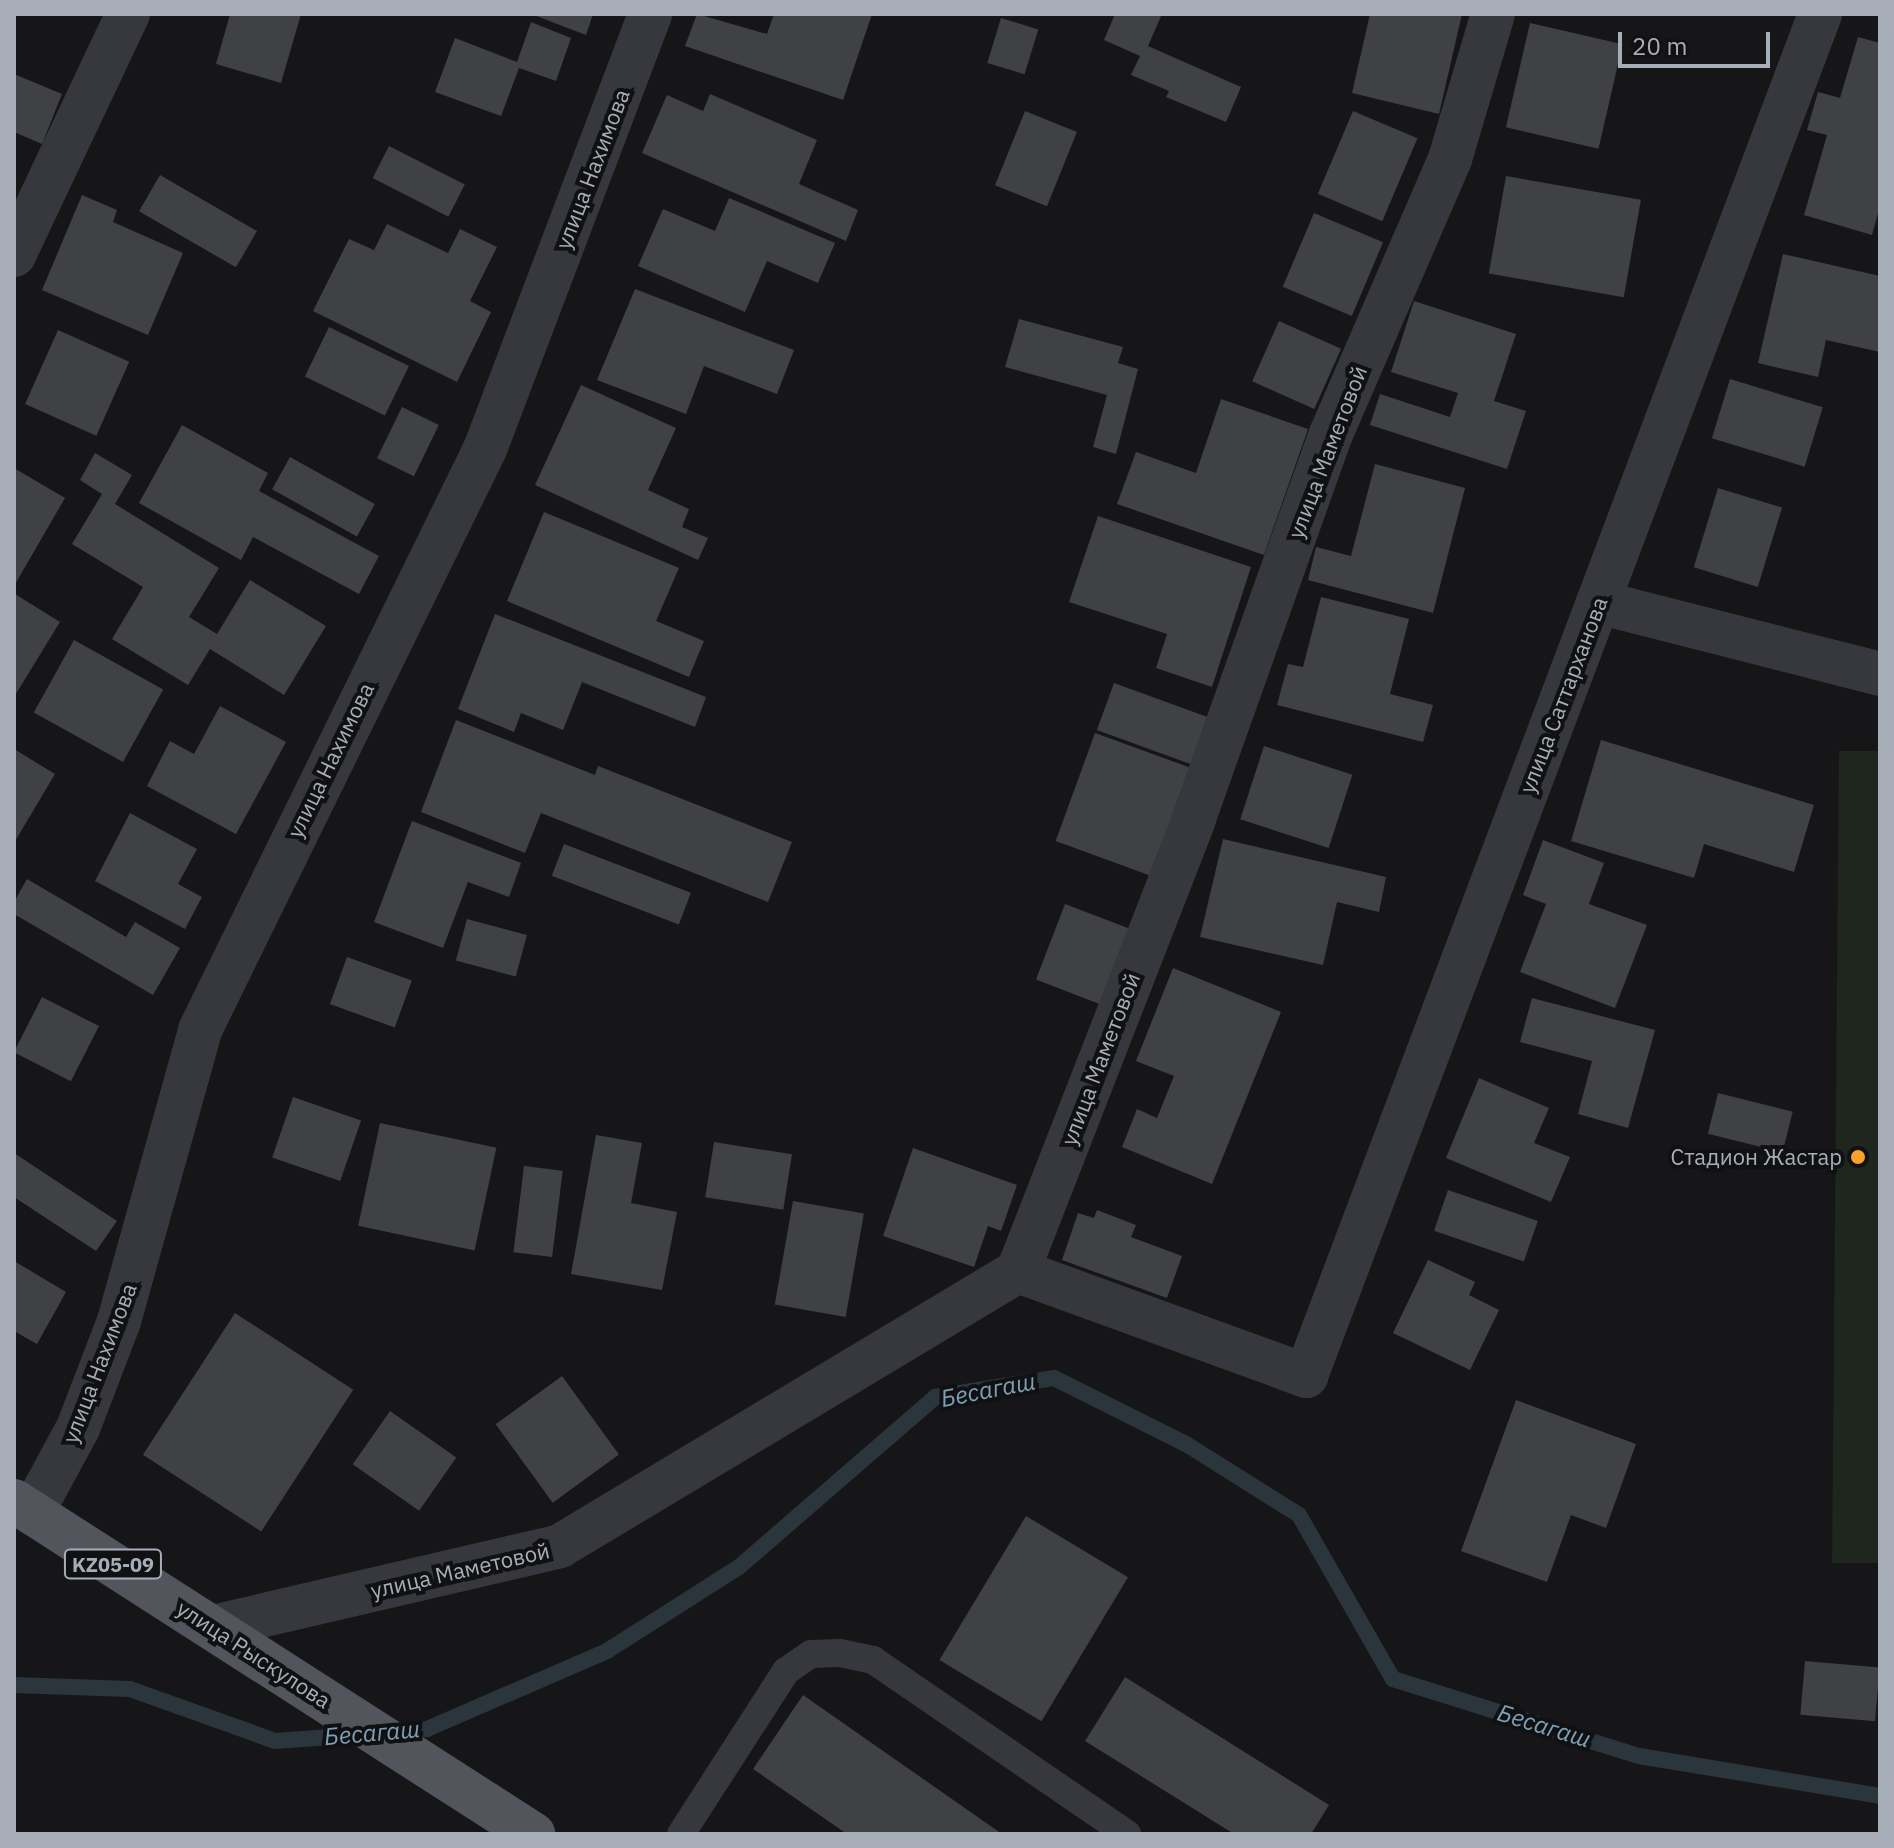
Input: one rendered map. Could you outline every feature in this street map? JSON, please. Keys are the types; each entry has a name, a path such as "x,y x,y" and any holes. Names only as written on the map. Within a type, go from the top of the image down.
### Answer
{"main road":[{"name":"улица Рыскулова","path":"23,1507 533,1834"}],"street":[{"path":"14,255 128,14"},
{"name":"улица Нахимова","path":"23,1507 78,1428 119,1321 200,1030 485,449 650,14"},
{"name":"улица Маметовой","path":"213,1627 560,1546 1018,1271 1193,821 1331,434 1450,159 1493,14"},
{"name":"улица Саттарханова","path":"1018,1271 1306,1376 1820,14"},
{"path":"1598,602 1880,674"}],"lane":[{"path":"681,1834 786,1671 811,1654 840,1653 873,1660 1127,1834"}],"shaded area":[{"name":"Стадион Жастар","path":"1839,751 1880,751 1880,1563 1832,1563"}],"building":[{"path":"230,14 301,14 281,83 216,64"},
{"path":"531,14 593,14 586,35"},
{"path":"697,14 767,34 774,14 872,14 843,100 685,46"},
{"path":"1115,14 1162,14 1148,46 1241,87 1226,122 1166,97 1169,91 1131,75 1140,56 1104,40"},
{"path":"1370,14 1462,14 1439,114 1352,93"},
{"path":"1001,18 1038,29 1025,74 987,63"},
{"path":"531,22 571,38 556,81 519,68 501,116 435,92 455,38 517,62"},
{"path":"1530,23 1623,44 1598,149 1506,127"},
{"path":"1858,37 1880,43 1880,206 1872,235 1804,215 1827,135 1807,130 1818,92 1840,98"},
{"path":"14,74 62,94 42,144 14,132"},
{"path":"710,94 817,140 799,184 858,210 846,241 642,153 667,95 703,111"},
{"path":"1025,111 1077,132 1047,206 995,185"},
{"path":"1353,111 1417,138 1382,221 1318,194"},
{"path":"389,146 465,185 448,217 373,178"},
{"path":"160,175 257,231 236,267 139,211"},
{"path":"1506,176 1641,200 1624,297 1489,273"},
{"path":"82,195 117,210 113,222 183,253 148,335 42,290"},
{"path":"729,198 835,243 818,283 767,261 745,312 638,266 663,209 715,231"},
{"path":"1314,213 1383,242 1352,316 1283,287"},
{"path":"387,224 448,253 460,229 497,247 470,301 491,312 457,382 313,311 349,239 374,250"},
{"path":"1783,254 1880,276 1880,352 1826,340 1818,377 1758,363"},
{"path":"635,289 794,350 777,394 704,366 686,414 597,380"},
{"path":"1414,301 1516,334 1494,401 1526,411 1507,469 1370,425 1380,394 1450,417 1458,393 1391,372"},
{"path":"1019,319 1123,347 1118,363 1138,369 1116,454 1093,447 1107,395 1005,367"},
{"path":"1279,321 1341,349 1314,409 1252,381"},
{"path":"329,327 409,366 385,415 305,376"},
{"path":"58,330 129,362 96,436 25,404"},
{"path":"1730,379 1823,407 1805,467 1712,438"},
{"path":"581,385 676,428 648,490 689,509 682,527 708,538 698,560 535,485"},
{"path":"1221,399 1308,429 1264,555 1117,504 1136,452 1196,473"},
{"path":"402,407 439,425 414,476 377,458"},
{"path":"182,425 268,473 259,491 379,556 359,594 253,537 241,560 139,503"},
{"path":"95,453 132,475 115,504 219,568 189,617 217,634 250,580 326,626 284,695 210,649 188,685 112,639 143,587 72,544 102,494 80,480"},
{"path":"290,457 375,504 357,536 272,489"},
{"path":"1375,464 1465,488 1433,613 1308,580 1316,547 1351,556"},
{"path":"14,468 65,498 14,586"},
{"path":"1718,488 1782,508 1758,587 1694,567"},
{"path":"544,512 679,568 656,621 704,641 689,677 507,601"},
{"path":"1098,516 1251,567 1212,687 1156,668 1167,634 1069,602"},
{"path":"14,596 60,622 14,697"},
{"path":"1321,597 1409,619 1390,694 1433,705 1423,742 1277,705 1288,664 1303,667"},
{"path":"495,614 706,697 695,727 582,682 563,730 521,713 514,732 458,709"},
{"path":"74,640 163,689 123,762 34,713"},
{"path":"1114,683 1209,718 1192,765 1097,730"},
{"path":"220,706 286,742 236,834 147,786 170,741 194,754"},
{"path":"456,720 595,775 598,766 792,842 768,902 541,813 525,853 421,812"},
{"path":"1095,733 1193,769 1153,877 1056,841"},
{"path":"1601,740 1814,805 1794,872 1704,844 1694,878 1571,841"},
{"path":"1264,746 1352,775 1329,848 1240,819"},
{"path":"14,749 55,774 14,843"},
{"path":"130,813 197,849 178,884 202,897 185,929 95,881"},
{"path":"412,821 521,863 509,897 468,882 443,948 374,922"},
{"path":"1223,839 1386,877 1379,912 1337,902 1323,965 1200,937"},
{"path":"1543,840 1604,863 1589,904 1647,925 1615,1008 1520,972 1546,904 1523,895"},
{"path":"564,844 691,893 679,924 552,876"},
{"path":"27,879 126,937 135,922 180,948 153,995 14,914 14,902"},
{"path":"1065,904 1128,928 1099,1004 1036,980"},
{"path":"467,919 527,935 516,977 456,961"},
{"path":"347,957 412,981 395,1028 330,1004"},
{"path":"1173,968 1281,1012 1212,1184 1122,1147 1137,1109 1157,1118 1174,1076 1136,1061"},
{"path":"42,997 99,1026 71,1081 14,1052"},
{"path":"1532,998 1655,1030 1628,1128 1578,1114 1592,1061 1520,1042"},
{"path":"1479,1078 1549,1108 1534,1143 1570,1157 1551,1202 1446,1158"},
{"path":"1718,1093 1793,1112 1783,1152 1708,1134"},
{"path":"293,1097 361,1120 340,1181 272,1158"},
{"path":"380,1123 496,1148 475,1250 358,1226"},
{"path":"596,1135 642,1143 631,1203 677,1212 662,1290 571,1274"},
{"path":"714,1142 792,1154 783,1210 705,1197"},
{"path":"913,1148 1017,1185 1001,1231 988,1226 974,1267 883,1236"},
{"path":"14,1153 117,1221 96,1251 14,1197"},
{"path":"524,1166 563,1171 552,1257 513,1252"},
{"path":"1448,1190 1538,1221 1524,1262 1434,1231"},
{"path":"793,1201 864,1214 846,1317 775,1304"},
{"path":"1097,1210 1136,1225 1131,1237 1182,1256 1167,1298 1062,1260 1078,1213 1094,1218"},
{"path":"1428,1260 1475,1282 1469,1295 1499,1310 1470,1370 1393,1333"},
{"path":"14,1261 66,1292 37,1344 14,1331"},
{"path":"235,1313 353,1390 261,1532 143,1455"},
{"path":"562,1376 619,1454 553,1503 496,1424"},
{"path":"1516,1400 1636,1444 1606,1528 1571,1515 1547,1582 1461,1551"},
{"path":"390,1411 456,1457 419,1511 353,1464"},
{"path":"1026,1516 1128,1577 1041,1721 939,1660"},
{"path":"1805,1661 1880,1668 1875,1721 1800,1715"},
{"path":"1125,1677 1329,1805 1311,1834 1234,1834 1085,1741"},
{"path":"803,1695 1002,1834 847,1834 753,1769"}],"waterway":[{"name":"Бесагаш","path":"394,1732 427,1729 607,1651 739,1567 935,1397 1054,1378 1186,1444 1299,1515 1393,1679 1639,1756 1880,1796"},
{"name":"Бесагаш","path":"14,1685 130,1689 275,1741 359,1735"}],"place":[{"name":"Стадион Жастар","path":"1858,1157"}]}
